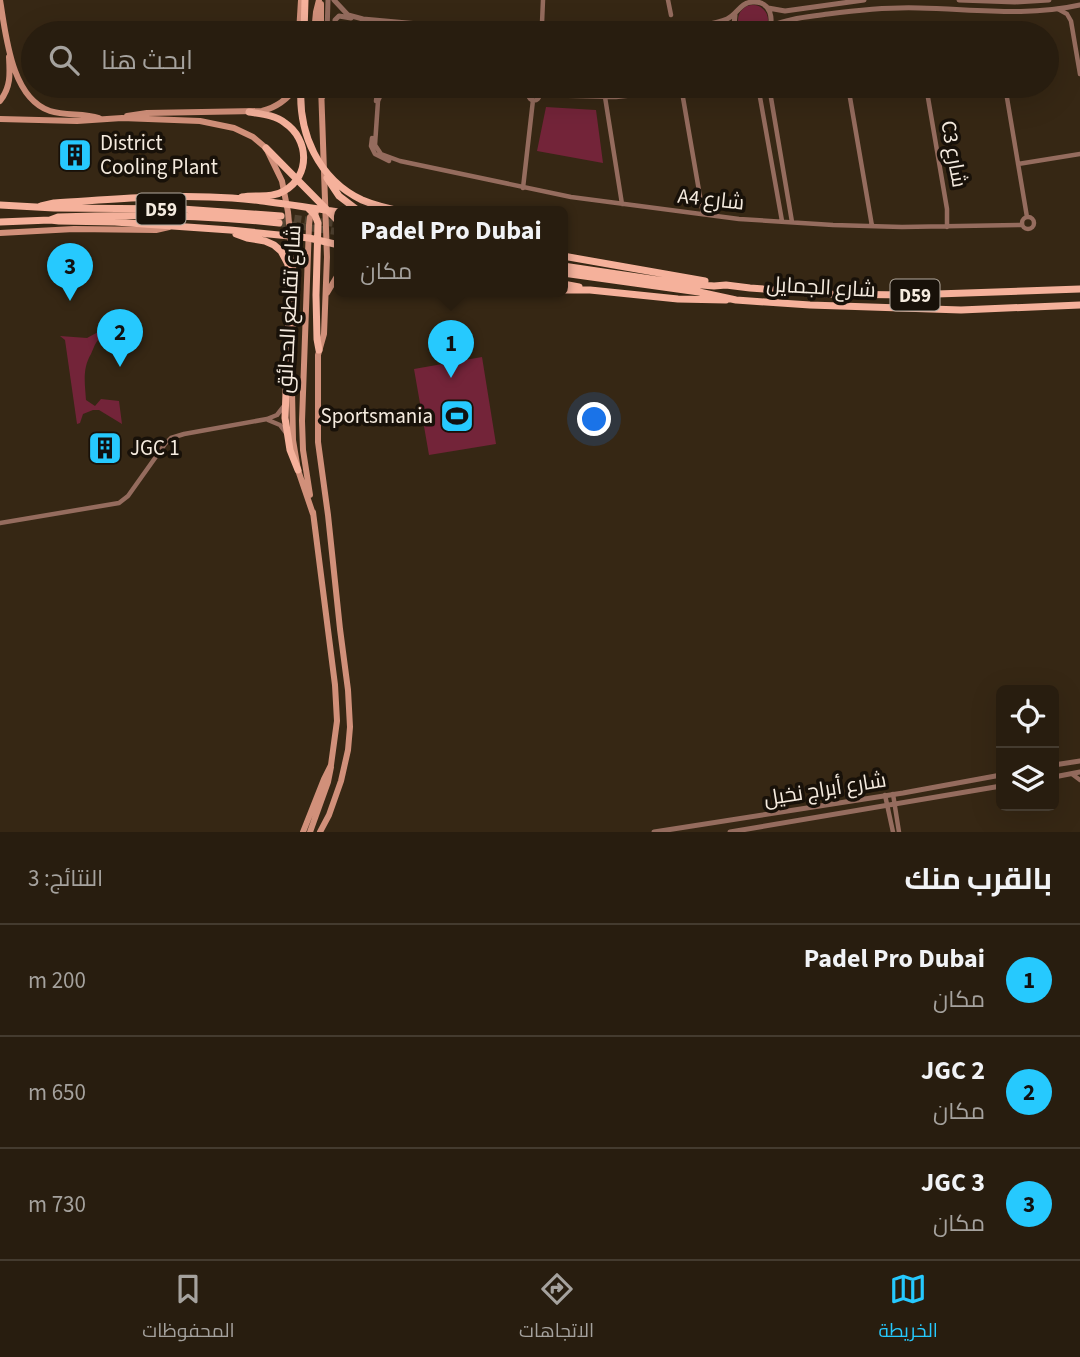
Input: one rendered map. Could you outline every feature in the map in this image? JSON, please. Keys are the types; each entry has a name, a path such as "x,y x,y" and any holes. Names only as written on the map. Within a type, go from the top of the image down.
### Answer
{"main road":[{"path":"0,0 9,52 21,87"},
{"path":"302,21 303,0"},
{"path":"316,21 320,0"},
{"path":"320,0 321,21"},
{"path":"0,101 9,84 9,52"},
{"path":"30,98 39,106 56,113 101,119"},
{"path":"122,118 147,113 262,111 279,105 288,98"},
{"path":"300,98 304,131 314,155 327,173 362,200 379,206"},
{"path":"322,98 325,210"},
{"path":"236,199 249,195 274,195 284,191 293,185 303,165 304,152 294,131 274,117 249,112"},
{"path":"0,119 77,121 122,118 200,121 234,128 253,137 266,148 334,217"},
{"path":"266,148 282,181 288,212 294,278 293,440 298,470"},
{"path":"324,171 339,196 352,206"},
{"path":"41,206 54,203 179,197 236,199 334,211"},
{"name":"D59","path":"0,205 195,210 280,220 133,215 0,222"},
{"path":"304,206 314,213 318,223 313,239 319,350"},
{"name":"شارع تقاطع الحدائق","path":"314,213 325,210 327,242 324,334 319,350 318,452 328,516 350,727 344,771 334,803 320,832"},
{"path":"50,219 230,230 334,244"},
{"path":"0,233 74,229 156,230 170,227"},
{"path":"230,230 274,245 288,264 289,317 285,401 287,436 313,513"},
{"name":"شارع تقاطع الحدائق","path":"303,832 331,765 336,730 336,694 302,431 313,239"},
{"path":"568,255 726,285"},
{"name":"شارع الجمايل","path":"568,267 678,283 789,292 867,295 1080,289"},
{"name":"شارع الجمايل","path":"568,274 699,292 736,300 848,307 1012,309 1080,305"},
{"path":"326,294 334,281"},
{"path":"568,285 658,298 736,300"},
{"path":"568,290 590,290"},
{"path":"310,832 328,782 331,765"}],"street":[{"path":"327,21 328,0"},
{"path":"334,0 348,15 374,21"},
{"path":"542,21 543,0"},
{"path":"668,0 671,15"},
{"path":"734,21 742,3 759,1 768,8 785,11 864,0"},
{"path":"959,0 1049,0"},
{"path":"786,21 883,8 1005,12 1079,5"},
{"path":"1071,21 1073,12 1079,5"},
{"path":"768,8 772,21"},
{"path":"1057,9 1067,14 1071,21 1080,74"},
{"path":"721,21 735,15"},
{"path":"335,21 342,16 374,21"},
{"name":"A4 شارع","path":"376,98 377,106"},
{"name":"A4 شارع","path":"380,98 372,135 373,150 379,157 523,188 622,204 792,222 947,227 1022,225"},
{"path":"533,100 538,98"},
{"path":"605,98 622,204"},
{"path":"683,98 703,214"},
{"path":"760,98 782,221"},
{"path":"771,98 792,222"},
{"path":"850,98 872,226"},
{"name":"C3 شارع","path":"928,98 948,213 947,227"},
{"path":"1006,98 1027,217"},
{"path":"523,188 533,100"},
{"path":"1018,164 1080,154"},
{"path":"1027,217 1033,220 1033,226 1027,229 1022,225 1027,217"},
{"path":"0,523 119,503 128,496 171,438 267,419 281,411 285,401"},
{"path":"267,419 279,425 287,436"},
{"path":"1059,764 1080,761"},
{"path":"1059,776 1080,772"},
{"path":"1071,774 1080,780"},
{"name":"شارع أبراج نخيل","path":"654,832 996,776"},
{"name":"شارع أبراج نخيل","path":"730,832 996,787"},
{"path":"893,794 899,832"},
{"path":"885,795 893,832"}],"shaded area":[{"path":"753,5 766,14 768,21 738,20 743,10"},
{"path":"546,107 596,110 603,163 537,151"},
{"path":"100,331 104,335 96,343 86,365 86,400 95,406 101,399 119,401 122,424 99,410 93,410 83,414 77,424 65,340 60,336 87,338"},
{"name":"Sportsmania","path":"482,357 496,444 429,455 414,369"}],"tunnel":[{"path":"284,217 334,223"},
{"path":"279,223 334,231"}],"place":[{"name":"District Cooling Plant","path":"75,155"},
{"name":"JGC 3","path":"70,301"},
{"name":"JGC 2","path":"120,367"},
{"name":"Padel Pro Dubai","path":"451,378"},
{"name":"Sportsmania","path":"457,416"},
{"name":"JGC 1","path":"105,448"}]}
